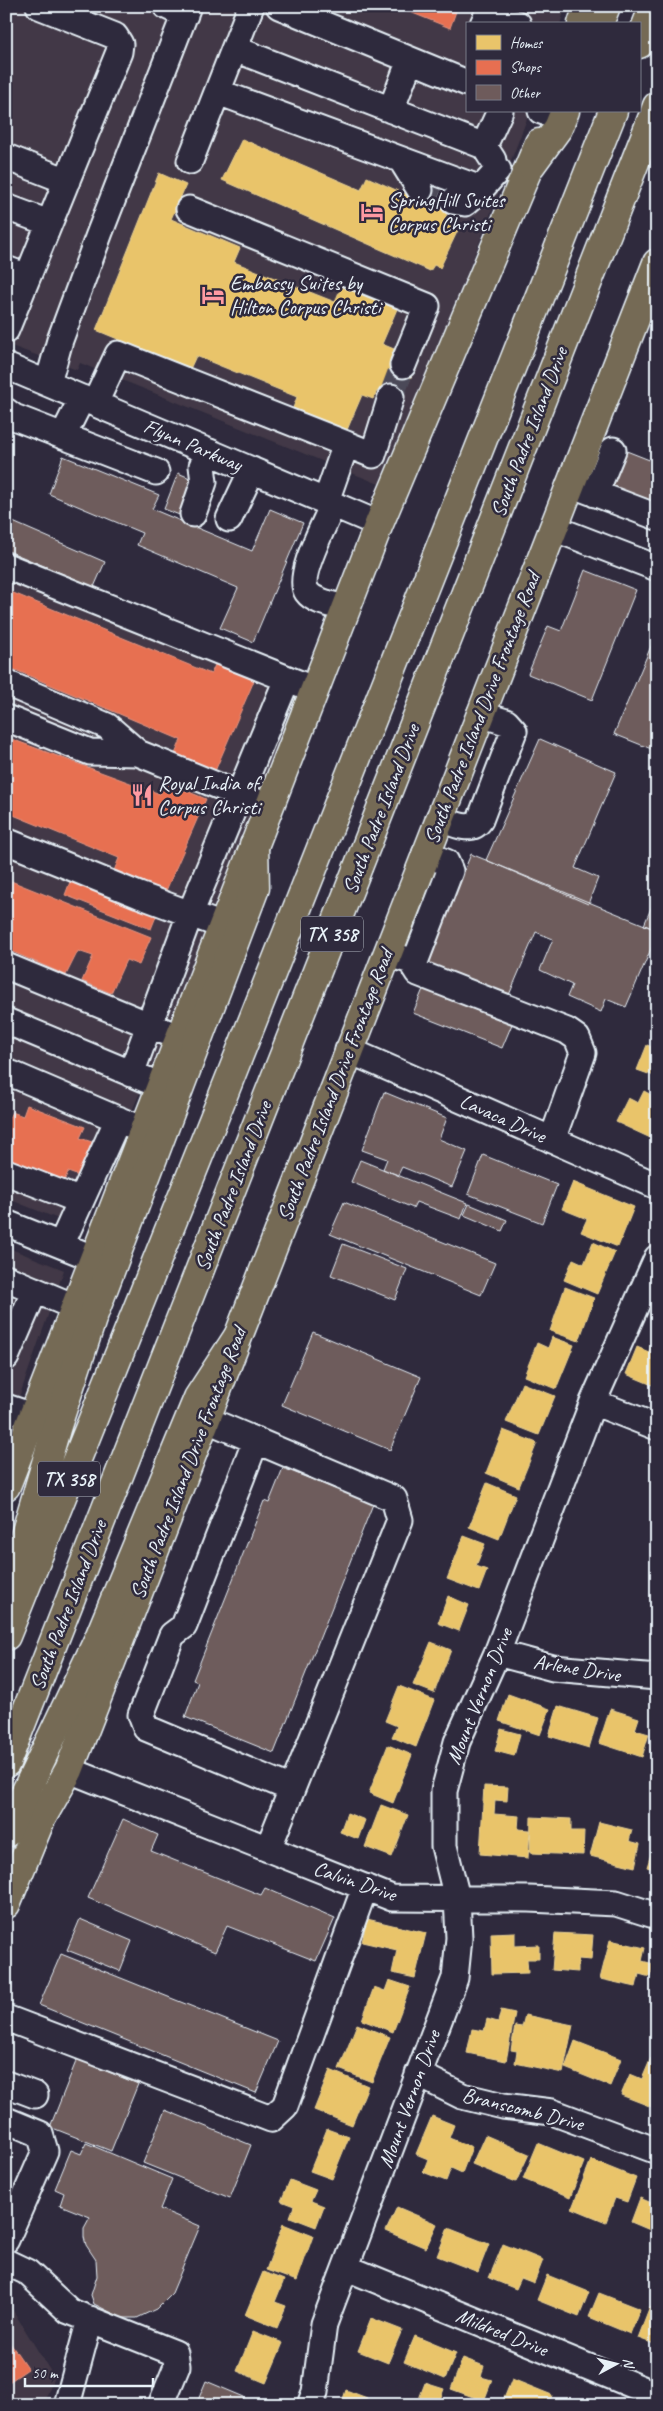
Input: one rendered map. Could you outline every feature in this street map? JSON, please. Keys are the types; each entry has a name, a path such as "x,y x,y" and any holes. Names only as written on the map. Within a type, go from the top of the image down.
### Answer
{"main road":[{"path":"583,22 588,6"},
{"path":"600,22 606,6"},
{"path":"640,41 654,6"},
{"name":"South Padre Island Drive","path":"6,1763 657,106"},
{"path":"7,1482 379,524 527,174 558,128 552,112"},
{"name":"South Padre Island Drive","path":"6,1636 222,1098 612,112"},
{"name":"South Padre Island Drive Frontage Road","path":"6,1904 41,1820 69,1770 553,528 583,489 657,263"},
{"path":"6,1626 8,1586 92,1319 255,888 254,845"},
{"path":"6,1833 98,1640 198,1398 236,1338"}],"street":[{"path":"9,316 17,273 49,223 119,52 120,44 116,36 39,6"},
{"path":"190,161 251,6"},
{"path":"278,6 410,60 464,75"},
{"path":"48,383 60,340 180,9"},
{"path":"484,22 488,13 513,22"},
{"path":"235,49 484,146 498,170"},
{"path":"391,110 410,60"},
{"path":"218,92 481,189"},
{"path":"484,146 500,112"},
{"path":"6,157 67,181"},
{"path":"402,161 420,190"},
{"path":"498,170 527,174"},
{"path":"453,201 465,202 481,189 498,170"},
{"path":"6,207 49,223"},
{"path":"189,209 427,306 402,365"},
{"path":"64,436 118,354 372,455 391,397"},
{"name":"Flynn Parkway","path":"7,367 379,524"},
{"path":"6,411 14,417 156,472"},
{"path":"346,444 330,503 303,584 307,592 313,597 346,608"},
{"path":"613,450 583,489 657,517"},
{"path":"193,514 204,482 202,466 210,452"},
{"path":"229,519 252,470"},
{"path":"553,528 657,568"},
{"path":"6,566 314,690"},
{"path":"131,1074 190,914 287,679"},
{"path":"6,683 107,726 138,753 240,794 269,808"},
{"path":"439,818 468,828 477,825 480,820 514,732 506,722 480,714"},
{"path":"6,718 90,752 138,753"},
{"path":"6,841 223,926"},
{"path":"411,962 416,958 450,871 446,862 425,854"},
{"path":"386,953 411,962 418,973 567,1031 577,1038 583,1052 552,1140"},
{"path":"6,966 179,1038"},
{"path":"6,1021 160,1086"},
{"name":"Lavaca Drive","path":"348,1050 657,1186"},
{"path":"6,1078 12,1074 143,1130"},
{"path":"61,1245 118,1119"},
{"path":"6,1172 81,1201"},
{"path":"6,1223 93,1258"},
{"name":"Mount Vernon Drive","path":"310,2405 315,2392 324,2324 347,2268 455,1978 459,1938 457,1898 444,1846 444,1791 457,1742 497,1653 594,1402 657,1258"},
{"path":"6,1278 75,1307"},
{"path":"6,1357 35,1290"},
{"path":"594,1402 657,1427"},
{"path":"6,1407 33,1416"},
{"path":"205,1419 394,1499 400,1520 268,1849"},
{"path":"256,1440 184,1626 172,1635 141,1715 146,1728 292,1789"},
{"name":"Arlene Drive","path":"497,1653 553,1668 657,1678"},
{"name":"Calvin Drive","path":"69,1770 392,1898 616,1903 657,1916"},
{"path":"6,2018 271,2119 285,2106 365,1887"},
{"name":"Branscomb Drive","path":"418,2074 462,2096 503,2106 552,2112 657,2151"},
{"path":"6,2084 35,2095"},
{"path":"6,2120 40,2134 45,2151 6,2240"},
{"path":"6,2262 27,2272 69,2311 176,2353 177,2366 161,2405"},
{"name":"Mildred Drive","path":"347,2268 657,2395"},
{"path":"67,2405 90,2319"}],"shaded area":[{"path":"6,6 566,6 561,22 466,22 466,112 530,112 463,285 379,484 80,363 77,370 6,344"},
{"path":"6,553 307,676 204,945 81,1228 6,1198"},
{"path":"6,1247 64,1270 6,1434"},
{"path":"6,2299 54,2377 43,2405 6,2405"}],"building: Homes":[{"name":"SpringHill Suites Corpus Christi","path":"242,139 361,190 367,177 416,199 426,179 456,193 443,223 458,230 440,268 434,265 430,271 222,180"},
{"name":"Embassy Suites by Hilton Corpus Christi","path":"159,173 186,185 171,219 240,248 234,262 335,302 341,287 397,309 382,344 394,349 390,359 414,370 401,401 377,391 373,399 362,395 347,430 293,408 297,397 196,356 190,369 96,330"},
{"path":"647,1045 657,1049 657,1077 637,1070"},
{"path":"644,1091 657,1098 657,1141 616,1122 628,1098 638,1103"},
{"path":"573,1182 634,1207 618,1247 581,1232 587,1219 562,1209"},
{"path":"593,1242 615,1252 597,1294 564,1280 573,1259 584,1264"},
{"path":"565,1287 594,1298 579,1341 550,1331"},
{"path":"552,1337 574,1345 556,1389 524,1376 537,1343 548,1348"},
{"path":"655,1339 657,1340 657,1387 626,1374 637,1347 649,1352"},
{"path":"522,1383 555,1396 539,1435 506,1422"},
{"path":"503,1430 537,1443 519,1487 486,1473"},
{"path":"487,1483 516,1495 499,1539 469,1527"},
{"path":"464,1536 485,1544 476,1566 487,1570 479,1591 447,1579"},
{"path":"448,1596 469,1605 459,1631 438,1623"},
{"path":"431,1642 451,1650 434,1693 413,1685"},
{"path":"399,1686 434,1700 416,1747 392,1737 397,1726 385,1721"},
{"path":"508,1694 550,1709 540,1735 499,1721"},
{"path":"558,1706 598,1718 589,1748 549,1736"},
{"path":"610,1709 639,1718 635,1730 649,1734 642,1757 599,1743"},
{"path":"501,1729 520,1734 514,1756 495,1751"},
{"path":"657,1734 657,1753 650,1751"},
{"path":"388,1745 412,1755 393,1803 369,1793"},
{"path":"484,1786 508,1787 507,1801 495,1800 494,1814 519,1816 518,1829 530,1830 528,1858 480,1854"},
{"path":"381,1805 408,1815 392,1857 365,1847"},
{"path":"347,1813 365,1820 358,1839 340,1832"},
{"path":"531,1817 571,1819 571,1831 584,1831 583,1855 530,1853"},
{"path":"599,1822 632,1830 629,1841 640,1844 635,1867 590,1856"},
{"path":"657,1838 657,1870 647,1867"},
{"path":"367,1919 426,1933 415,1978 392,1973 397,1950 362,1942"},
{"path":"515,1932 515,1946 539,1945 539,1959 527,1959 528,1973 492,1974 491,1933"},
{"path":"555,1933 593,1935 591,1960 578,1959 578,1972 552,1970"},
{"path":"610,1940 645,1948 642,1961 654,1964 650,1977 639,1974 636,1987 600,1979"},
{"path":"389,1980 410,1987 393,2032 362,2020 374,1987 385,1991"},
{"path":"501,2010 515,2013 506,2061 467,2053 472,2029 484,2031 487,2019 498,2022"},
{"path":"525,2015 573,2025 563,2073 515,2063 517,2051 511,2050 515,2026 522,2027"},
{"path":"357,2024 390,2037 372,2082 339,2069"},
{"path":"575,2041 621,2059 610,2086 565,2068"},
{"path":"651,2058 657,2061 657,2109 621,2095 630,2074 642,2079"},
{"path":"330,2070 368,2086 352,2125 314,2110"},
{"path":"432,2116 454,2125 449,2138 472,2147 462,2173 451,2168 446,2181 423,2172 428,2159 416,2154"},
{"path":"327,2129 349,2137 332,2179 310,2171"},
{"path":"485,2135 529,2154 516,2182 472,2164"},
{"path":"538,2143 584,2162 570,2198 523,2179"},
{"path":"591,2160 636,2178 627,2202 615,2198 606,2222 572,2208"},
{"path":"290,2180 316,2190 311,2201 324,2206 316,2227 290,2217 294,2206 281,2201"},
{"path":"657,2196 657,2233 631,2222 640,2198 654,2204"},
{"path":"397,2207 437,2224 426,2248 386,2231"},
{"path":"283,2224 313,2236 297,2281 266,2270"},
{"path":"448,2228 489,2244 478,2272 437,2256"},
{"path":"503,2244 543,2260 534,2283 521,2278 516,2289 489,2278"},
{"path":"263,2272 284,2280 275,2302 286,2306 277,2328 245,2315"},
{"path":"547,2275 589,2292 579,2317 537,2300"},
{"path":"599,2293 640,2309 630,2334 589,2317"},
{"path":"650,2307 657,2309 657,2345 638,2338"},
{"path":"371,2318 402,2330 388,2363 358,2351"},
{"path":"253,2331 283,2343 266,2383 237,2371"},
{"path":"415,2336 456,2353 445,2379 404,2362"},
{"path":"463,2358 484,2366 481,2377 492,2380 484,2401 451,2389"},
{"path":"512,2379 552,2395 549,2405 512,2405 503,2401"},
{"path":"425,2383 444,2389 438,2405 417,2404"},
{"path":"346,2390 367,2398 365,2405 341,2405"},
{"path":"568,2398 585,2405 566,2405"}],"building: Shops":[{"path":"395,6 458,6 450,28"},
{"path":"6,590 211,674 218,658 256,676 215,771 175,754 181,740 6,666"},
{"path":"6,737 160,794 165,782 206,799 165,893 114,871 119,858 6,812"},
{"path":"73,874 159,909 151,929 65,895"},
{"path":"6,879 151,937 139,965 126,960 111,993 82,981 93,956 78,951 66,975 6,949"},
{"path":"27,1105 85,1127 80,1138 92,1142 79,1176 68,1172 63,1183 6,1162 6,1123 12,1112 23,1116"},
{"path":"6,2337 28,2369 6,2384"}],"building: Other":[{"path":"624,450 657,463 657,505 609,486"},
{"path":"63,456 159,495 152,509 252,551 270,509 303,523 253,642 220,628 238,588 137,545 142,533 49,494"},
{"path":"178,473 197,481 182,516 164,509"},
{"path":"6,519 105,562 94,587 6,550"},
{"path":"585,570 636,590 592,700 528,674 548,626 561,631"},
{"path":"657,632 657,743 654,750 614,734"},
{"path":"540,739 616,772 575,868 598,878 588,904 486,860"},
{"path":"471,854 657,930 657,935 626,1007 606,999 601,1012 567,997 572,985 540,970 553,939 536,932 506,1002 424,968"},
{"path":"657,894 657,930 644,925"},
{"path":"426,982 515,1017 502,1048 413,1013"},
{"path":"384,1092 447,1118 439,1139 467,1151 452,1187 402,1167 398,1175 383,1169 387,1159 362,1150"},
{"path":"483,1155 557,1185 542,1223 468,1194"},
{"path":"360,1160 467,1203 461,1219 416,1202 413,1208 351,1182"},
{"path":"344,1202 495,1263 481,1295 330,1234"},
{"path":"469,1204 507,1220 502,1231 464,1215"},
{"path":"343,1244 407,1269 395,1300 331,1275"},
{"path":"313,1332 421,1377 390,1450 282,1405"},
{"path":"283,1468 373,1504 274,1753 185,1717 198,1682 193,1680 264,1501 269,1503"},
{"path":"123,1819 158,1835 151,1851 261,1895 265,1888 335,1918 316,1961 227,1926 215,1952 88,1898"},
{"path":"80,1919 132,1941 120,1971 67,1950"},
{"path":"61,1954 278,2041 256,2093 39,2005"},
{"path":"77,2059 138,2084 111,2151 50,2127"},
{"path":"165,2110 251,2145 230,2198 143,2163"},
{"path":"86,2143 172,2179 160,2209 200,2226 172,2293 156,2309 137,2318 122,2318 94,2304 91,2295 97,2276 96,2260 86,2245 84,2237 84,2228 90,2217 60,2205 64,2193 55,2189 71,2150 81,2154"},
{"path":"206,2381 244,2397 241,2405 196,2405"}],"tunnel":[{"path":"420,190 453,201"},
{"path":"391,397 403,365"}],"place":[{"name":"SpringHill Suites Corpus Christi","path":"372,212"},
{"name":"Embassy Suites by Hilton Corpus Christi","path":"213,295"},
{"name":"Royal India of Corpus Christi","path":"142,795"}]}
